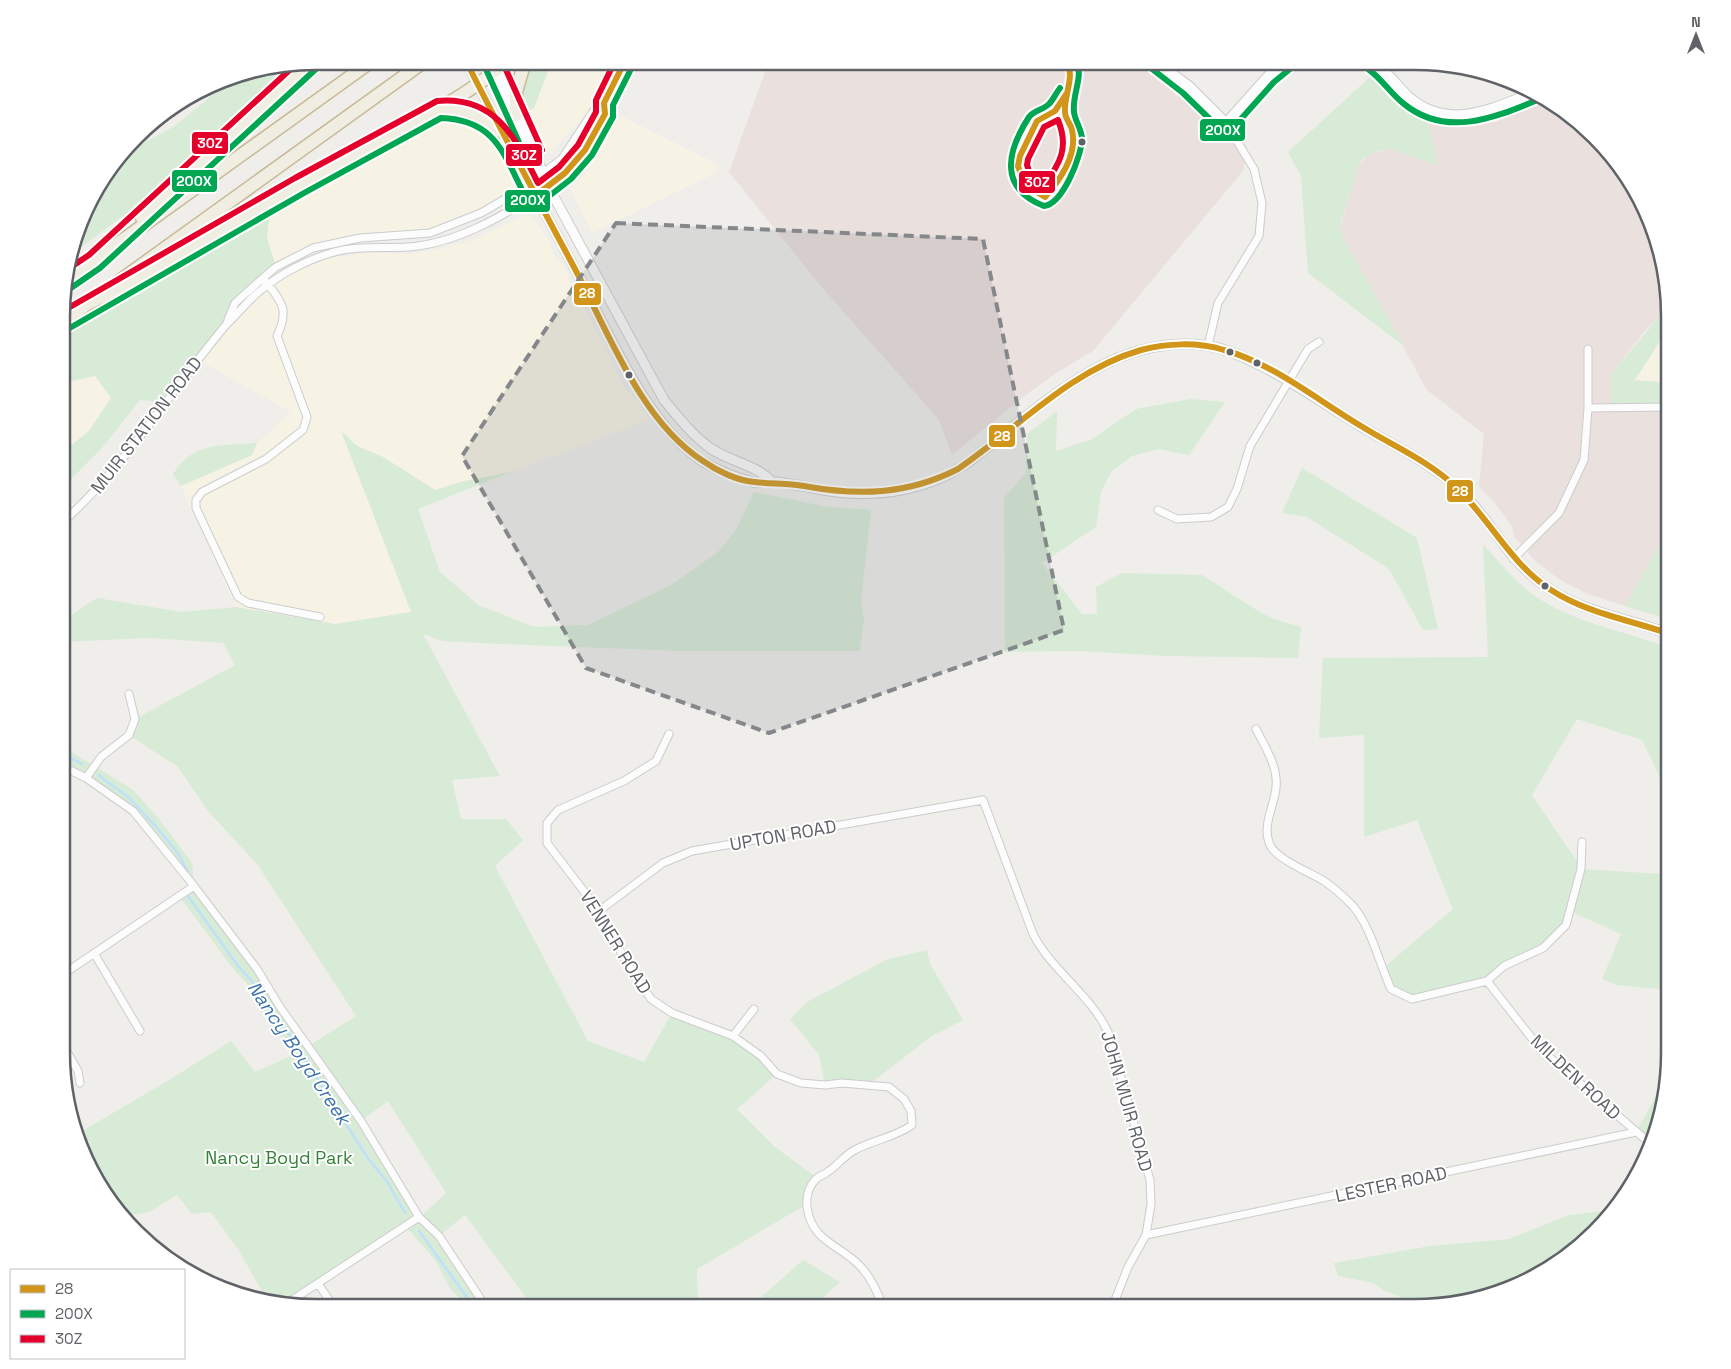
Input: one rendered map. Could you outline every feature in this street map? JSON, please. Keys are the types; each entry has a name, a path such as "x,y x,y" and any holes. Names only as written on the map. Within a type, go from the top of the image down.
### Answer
{"highway":[{"path":"73,277 360,70"},
{"path":"70,317 412,70"},
{"path":"87,304 146,275 268,202 440,109 478,86 491,70"},
{"path":"516,115 516,92 522,70"},
{"path":"94,262 302,71"},
{"path":"440,109 452,108 474,112 500,131"}],"street":[{"path":"470,70 500,131 611,340 657,417 702,460 725,472 757,483 771,481 847,494 882,493 907,489 957,470 1054,394 1103,365 1132,352 1150,348 1169,345 1208,346 1249,359 1425,464 1454,484 1469,500 1513,559 1552,591 1581,606 1661,631"},
{"path":"496,70 543,175 664,400 688,428 710,448 744,466 764,473 771,481"},
{"path":"529,185 563,159 596,109 604,103 620,70"},
{"path":"1168,70 1189,86 1226,123 1254,169 1262,204 1259,236 1218,303 1208,346"},
{"path":"1226,123 1275,70"},
{"path":"1382,70 1424,108 1446,115 1473,115 1525,96"},
{"path":"535,196 575,162 595,134 605,114 604,103"},
{"name":"MUIR STATION ROAD","path":"226,325 235,303 276,267 294,257 335,242 430,234 453,226 507,199 529,185"},
{"name":"MUIR STATION ROAD","path":"70,516 90,498 141,436 197,359 226,325 268,285 296,267 330,253 350,248 418,246 452,239 474,230 535,196"},
{"path":"263,278 284,310 284,322 277,336 287,367 304,405 307,417 305,424 303,430 266,459 202,492 196,500 196,508 238,597 248,603 320,617"},
{"path":"1158,510 1177,519 1211,517 1228,507 1237,489 1250,446 1308,349 1319,342"},
{"path":"1513,559 1559,513 1584,460 1588,408 1588,349"},
{"path":"1588,408 1661,407"},
{"path":"86,778 101,757 129,735 135,719 129,694"},
{"path":"1256,729 1276,776 1277,791 1267,818 1268,838 1271,847 1281,856 1326,882 1353,907 1370,937 1391,990 1412,999 1486,981 1504,966 1543,948 1566,925 1582,869 1582,842"},
{"name":"VENNER ROAD","path":"669,734 656,761 624,782 558,810 546,823 548,843 599,911 624,958 651,999 672,1014 733,1036 761,1056 777,1074 801,1083 825,1085 842,1083 889,1087 904,1099 911,1111 912,1126 899,1135 853,1151 817,1178 808,1190 807,1204 810,1223 823,1239 847,1254 862,1267 877,1290 880,1299"},
{"path":"70,770 86,778 133,811 194,886 257,969 280,1007 311,1048 361,1121 420,1217 439,1236 481,1299"},
{"name":"UPTON ROAD","path":"599,911 663,862 692,851 983,800"},
{"name":"JOHN MUIR ROAD","path":"983,800 1033,934 1041,950 1099,1013 1108,1032 1150,1180 1151,1204 1146,1235 1128,1267 1116,1299"},
{"path":"70,970 194,886"},
{"path":"94,953 140,1031"},
{"name":"MILDEN ROAD","path":"1486,981 1541,1050 1645,1139"},
{"path":"733,1036 754,1009"},
{"path":"70,1057 78,1071 80,1083"},
{"name":"LESTER ROAD","path":"1146,1235 1636,1132"},
{"path":"297,1298 420,1217"},
{"path":"319,1285 329,1299"}],"highlighted area":[{"path":"616,223 983,239 1064,630 769,733 586,668 462,456"}],"shaded area":[{"path":"549,70 610,70 590,109 551,153 548,153 527,111 534,108"},
{"path":"766,70 1166,70 1226,123 1246,156 1243,171 1093,351 1056,373 1027,394 952,455 939,420 820,285 729,172"},
{"path":"1535,101 1552,111 1589,142 1620,179 1636,207 1653,252 1659,284 1661,315 1644,332 1612,373 1661,402 1661,542 1625,606 1588,594 1560,580 1534,560 1514,536 1512,526 1494,502 1479,487 1484,434 1427,390 1344,240 1340,228 1358,166 1368,154 1391,149 1436,165 1426,120 1444,124 1474,124"},
{"path":"439,109 491,122 529,185 507,199 430,233 335,242 276,267 267,238 270,208 305,189 345,175 378,156 386,137"},
{"path":"617,114 719,165 716,173 592,233 570,188 587,172"},
{"path":"527,214 535,220 548,239 556,259 563,265 568,274 568,280 611,357 611,364 627,391 636,399 649,420 511,472 464,481 435,490 383,457 357,446 342,432 411,612 335,624 236,607 181,486 252,455 257,443 291,412 197,359 260,290 296,267 298,271 327,258 370,253 410,254 441,249 473,240"},
{"path":"1661,340 1661,382 1634,381"},
{"path":"95,376 111,398 89,431 70,446 70,381"}],"green space":[{"path":"530,70 549,70 534,108 527,111 524,91"},
{"path":"1378,70 1384,70 1424,108 1437,165 1391,149 1377,151 1363,158 1358,166 1340,228 1344,240 1404,346 1308,273 1301,176 1288,152"},
{"path":"296,71 138,205 79,248 95,207 121,166 139,146 173,127 219,90 252,78"},
{"path":"270,208 267,238 276,267 235,303 226,325 167,403 140,400 102,448 70,480 70,446 89,431 111,398 95,376 70,381 70,330"},
{"path":"1661,315 1661,339 1635,380 1661,382 1661,407 1612,408 1612,373"},
{"path":"1190,399 1225,402 1189,455 1158,449 1132,456 1112,471 1101,492 1096,527 1042,563 1082,614 1097,614 1096,587 1122,573 1202,575 1274,619 1301,627 1298,658 1165,656 1079,651 1005,652 1004,498 1026,473 1027,434 1057,411 1056,451 1092,439 1136,409"},
{"name":"Nancy Boyd Park","path":"341,431 357,446 383,457 435,490 464,481 511,472 418,509 440,572 478,605 535,627 588,625 671,585 718,552 737,528 754,492 828,507 871,510 861,600 864,620 860,651 682,651 501,644 443,641 423,634 500,776 452,780 461,819 506,819 523,840 495,866 588,1041 644,1062 672,1013 733,1036 777,1074 737,1109 775,1147 817,1178 807,1204 697,1269 698,1299 527,1299 465,1215 439,1236 481,1299 460,1299 449,1287 436,1261 406,1227 296,1298 263,1293 238,1249 211,1212 192,1214 177,1195 149,1212 131,1215 111,1190 95,1162 83,1131 231,1041 255,1072 304,1050 293,1052 262,1009 256,993 234,970 179,896 193,886 133,811 70,771 70,751 133,790 160,820 192,863 194,886 252,964 293,1032 304,1045 311,1048 312,1044 356,1016 257,864 208,811 178,767 129,735 135,719 235,665 223,643 148,638 70,642 70,615 97,598 182,612 236,607 335,624 411,612","holes":["388,1101 446,1193 420,1217 361,1121"]},
{"path":"257,443 252,455 181,486 173,474 181,463 200,450 221,445"},
{"path":"1302,468 1417,538 1438,629 1423,630 1389,569 1307,517 1282,513"},
{"path":"1661,542 1661,617 1625,606"},
{"path":"1483,544 1508,572 1535,596 1550,606 1583,620 1661,645 1661,779 1642,740 1577,719 1532,795 1582,869 1661,874 1661,989 1616,985 1602,979 1621,934 1570,911 1566,925 1543,948 1504,966 1487,981 1412,999 1391,989 1382,969 1453,909 1417,820 1364,837 1364,735 1319,738 1323,658 1488,657"},
{"path":"927,950 930,964 963,1020 932,1036 868,1085 825,1085 819,1055 790,1019 807,1002 886,960"},
{"path":"1658,1093 1653,1117 1645,1139 1636,1132"},
{"path":"1603,1211 1577,1238 1542,1264 1524,1274 1479,1291 1447,1297 1405,1299 1385,1291 1373,1283 1338,1276 1334,1263 1430,1246 1509,1239 1569,1215"},
{"path":"803,1260 840,1282 821,1299 759,1299"}],"waterway":[{"name":"Nancy Boyd Creek","path":"70,757 82,764"},
{"name":"Nancy Boyd Creek","path":"99,775 129,798 150,820 178,853 188,871"},
{"name":"Nancy Boyd Creek","path":"188,896 238,966 261,991 266,1006 290,1036 367,1157 388,1183 405,1213"},
{"name":"Nancy Boyd Creek","path":"419,1231 468,1299"}],"transit line":[{"name":"200X","path":"72,287 100,268 315,70"},
{"name":"28","path":"471,70 628,374 661,423 681,444 721,472 748,481 792,484 844,491 882,491 920,484 958,469 1067,386 1115,359 1141,350 1161,346 1182,344 1214,347 1242,356 1278,373 1435,470 1457,488 1469,501 1524,568 1551,590 1579,605 1661,631"},
{"name":"200X","path":"486,70 526,158"},
{"name":"30Z","path":"506,70 542,150"},
{"name":"30Z","path":"71,307 295,178 437,101 457,101 474,105 489,113 501,123 521,150 538,183 559,167 578,145 596,112 596,100 611,70"},
{"name":"28","path":"535,196 565,173 585,150 605,114 604,103 620,70"},
{"name":"200X","path":"70,328 304,193 441,118 460,120 476,126 488,134 505,156 528,201 533,205 539,204 571,179 592,155 613,117 613,105 630,70"},
{"name":"28","path":"1067,93 1055,111 1037,121 1020,156 1018,166 1025,185 1045,197 1062,175 1072,149 1072,130 1065,112 1070,70"},
{"name":"200X","path":"1060,88 1049,104 1029,117 1021,130 1012,155 1011,168 1013,179 1019,189 1029,198 1044,206 1058,197 1070,178 1079,156 1082,138 1074,112 1074,99 1079,70"},
{"name":"200X","path":"1153,70 1183,93 1220,129 1226,132 1232,129 1274,82 1289,70"},
{"name":"200X","path":"1369,70 1404,104 1420,114 1436,120 1469,122 1485,119 1535,101"},
{"name":"30Z","path":"76,264 89,255 288,72"},
{"name":"30Z","path":"1058,120 1063,138 1063,147 1059,162 1043,186 1032,179 1027,165 1028,159 1044,127 1058,120"}]}
